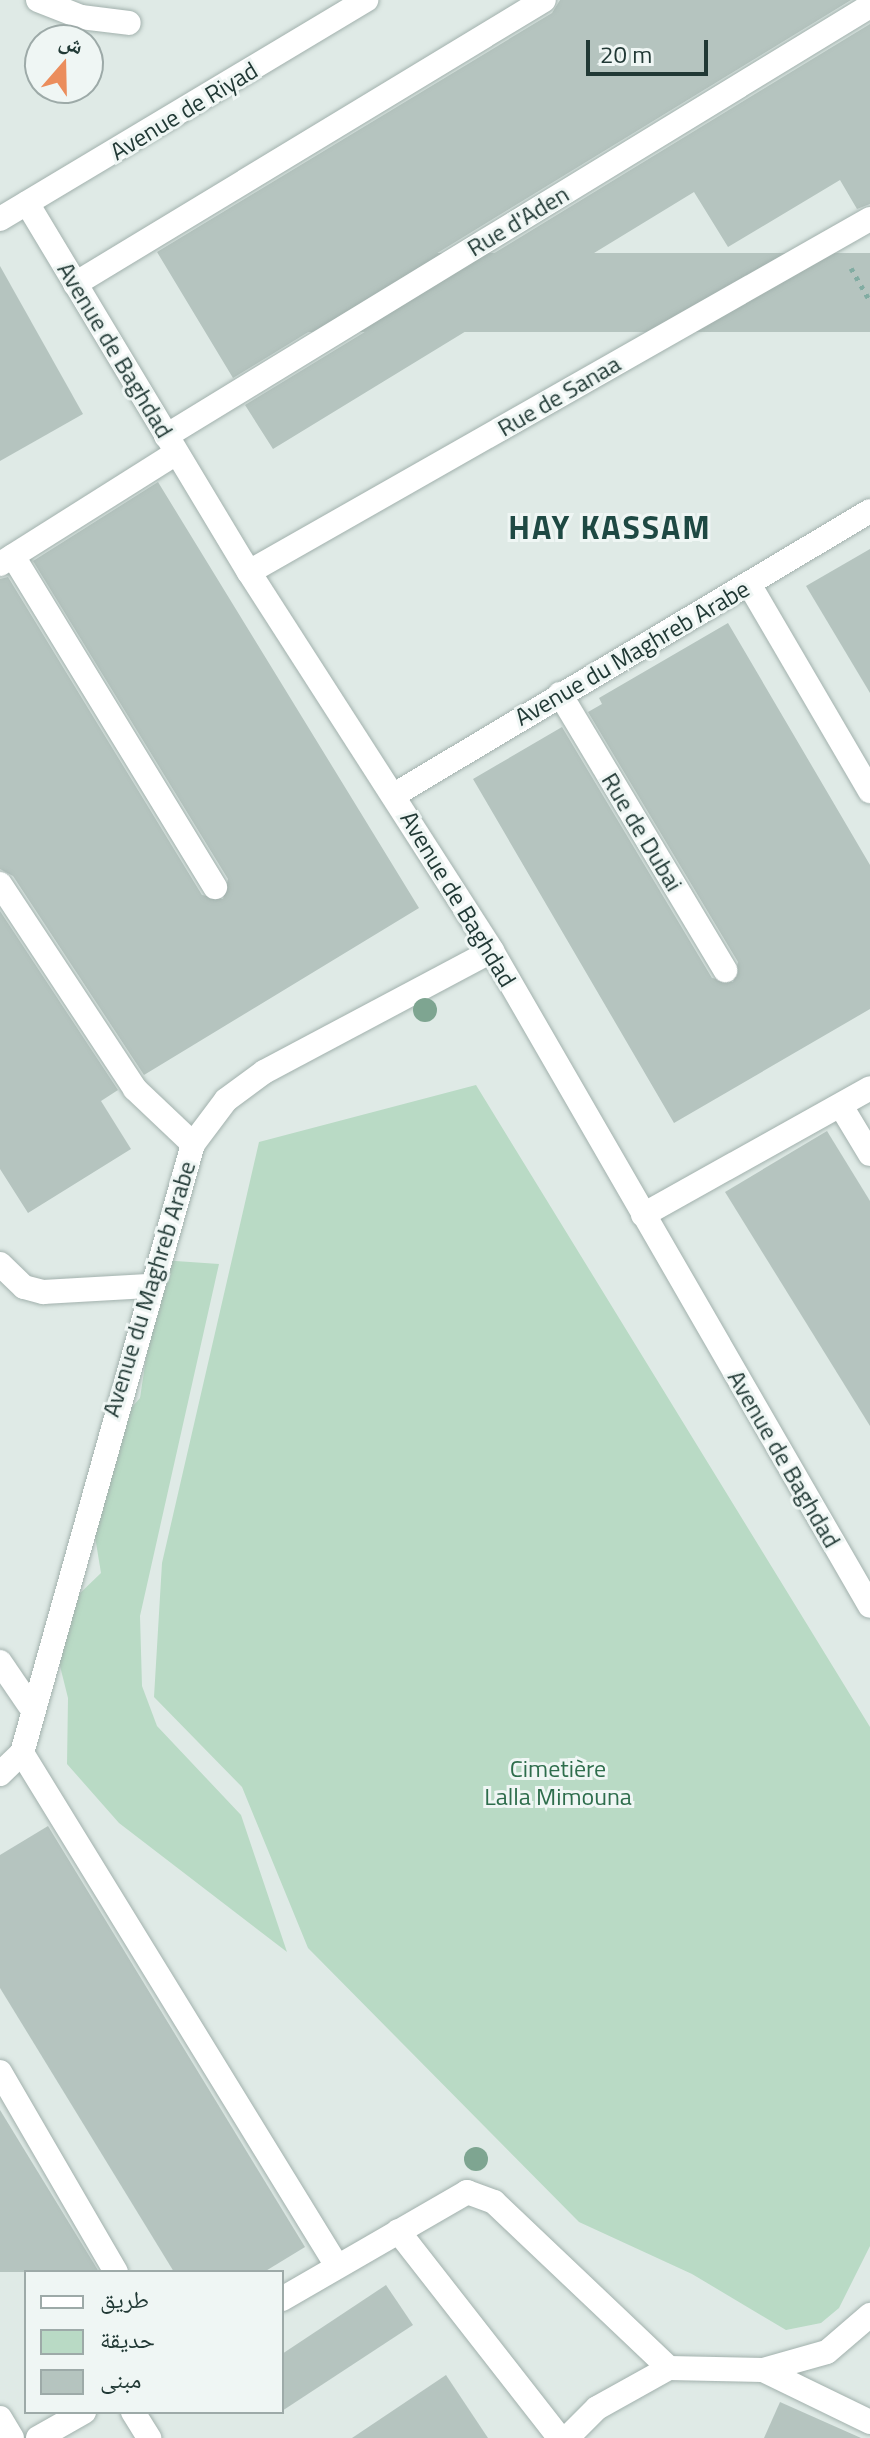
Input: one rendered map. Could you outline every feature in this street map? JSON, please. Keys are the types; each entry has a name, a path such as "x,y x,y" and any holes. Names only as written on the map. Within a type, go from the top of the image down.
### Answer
{"street":[{"path":"38,0 81,17 129,23"},
{"name":"Avenue de Riyad","path":"0,219 366,0"},
{"path":"75,284 544,0"},
{"name":"Rue d'Aden","path":"6,560 171,444 870,6"},
{"name":"Avenue de Baghdad","path":"27,203 249,572 492,951 870,1606"},
{"name":"Rue de Sanaa","path":"249,572 870,219"},
{"name":"Avenue du Maghreb Arabe","path":"394,795 870,511"},
{"path":"6,560 215,887"},
{"path":"749,584 870,791"},
{"name":"Rue de Dubai","path":"560,694 725,970"},
{"path":"0,884 135,1089 193,1144"},
{"name":"Avenue du Maghreb Arabe","path":"22,1753 30,1706 148,1286 193,1144 226,1100 264,1072 492,951"},
{"path":"643,1215 870,1088"},
{"path":"841,1106 870,1154"},
{"path":"0,1264 24,1287 43,1292 148,1286"},
{"path":"0,1662 30,1706"},
{"path":"0,1774 22,1753 337,2266"},
{"path":"0,2072 115,2270"},
{"path":"284,2298 458,2194 479,2195 559,2259 669,2368"},
{"path":"398,2231 560,2438"},
{"path":"567,2438 597,2408 669,2368 763,2370 827,2352 870,2315"},
{"path":"763,2370 870,2422"},
{"path":"38,2438 80,2414"},
{"path":"134,2414 149,2438"},
{"path":"0,2418 12,2438"}],"green space":[{"name":"Cimetière Lalla Mimouna","path":"476,1085 870,1727 870,2246 839,2308 821,2323 786,2330 692,2274 579,2222 308,1948 242,1787 154,1697 162,1563 259,1142"},
{"path":"161,1260 219,1264 140,1616 142,1686 157,1726 241,1815 287,1952 119,1823 67,1764 68,1698 58,1658 75,1598 101,1573 88,1494 125,1415 140,1398"}],"building":[{"path":"560,0 851,0 233,378 157,252 552,13"},
{"path":"870,24 870,204 857,209 840,180 728,247 694,192 273,449 245,405"},
{"path":"270,253 870,253 870,332 270,332"},
{"path":"0,266 83,414 0,461"},
{"path":"158,482 419,908 144,1075 13,876 0,869 0,579 8,577 202,895 223,899 228,879 33,561"},
{"path":"870,549 870,693 806,586"},
{"path":"728,623 870,865 870,1009 674,1123 473,779 562,727 712,978 733,982 738,962 588,712 602,704 599,698"},
{"path":"0,911 118,1090 101,1101 131,1149 28,1213 0,1169"},
{"path":"827,1131 870,1201 870,1426 725,1192"},
{"path":"48,1826 305,2247 267,2270 173,2270 0,1988 0,1855"},
{"path":"0,2110 98,2270 0,2272"},
{"path":"386,2285 413,2325 284,2410 284,2353"},
{"path":"446,2375 488,2438 352,2438"},
{"path":"780,2402 861,2438 764,2438"}],"district":[{"name":"HAY KASSAM","path":"610,527"}]}
